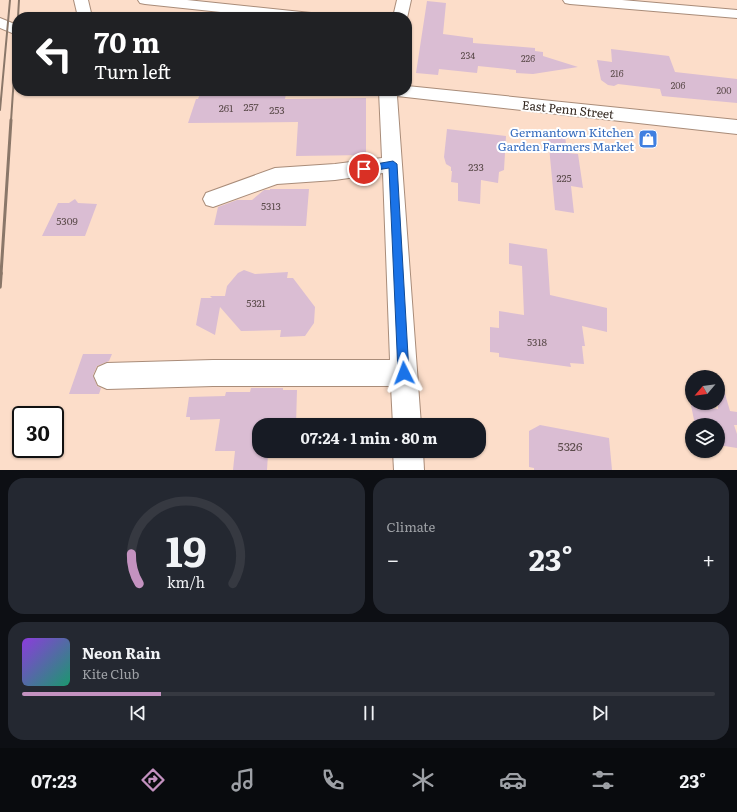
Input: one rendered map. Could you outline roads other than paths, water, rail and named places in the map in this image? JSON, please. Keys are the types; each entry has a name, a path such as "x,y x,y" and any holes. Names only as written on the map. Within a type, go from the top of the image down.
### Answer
{"street":[{"path":"81,0 84,12"},
{"path":"145,0 262,12"},
{"path":"401,12 404,0"},
{"path":"570,0 737,15"},
{"path":"728,0 737,15"},
{"path":"0,24 12,28"},
{"name":"East Penn Street","path":"412,92 737,127"},
{"path":"388,96 407,418"},
{"path":"213,199 276,176 335,172 393,164"},
{"path":"107,376 213,373 404,373"},
{"path":"408,458 409,470"}],"railway":[{"path":"0,110 10,0"},
{"path":"18,12 19,0"},
{"path":"11,121 13,96"},
{"path":"1,274 11,120"},
{"path":"0,287 1,273"}],"place":[{"name":"Germantown Kitchen Garden Farmers Market","path":"648,139"}]}
